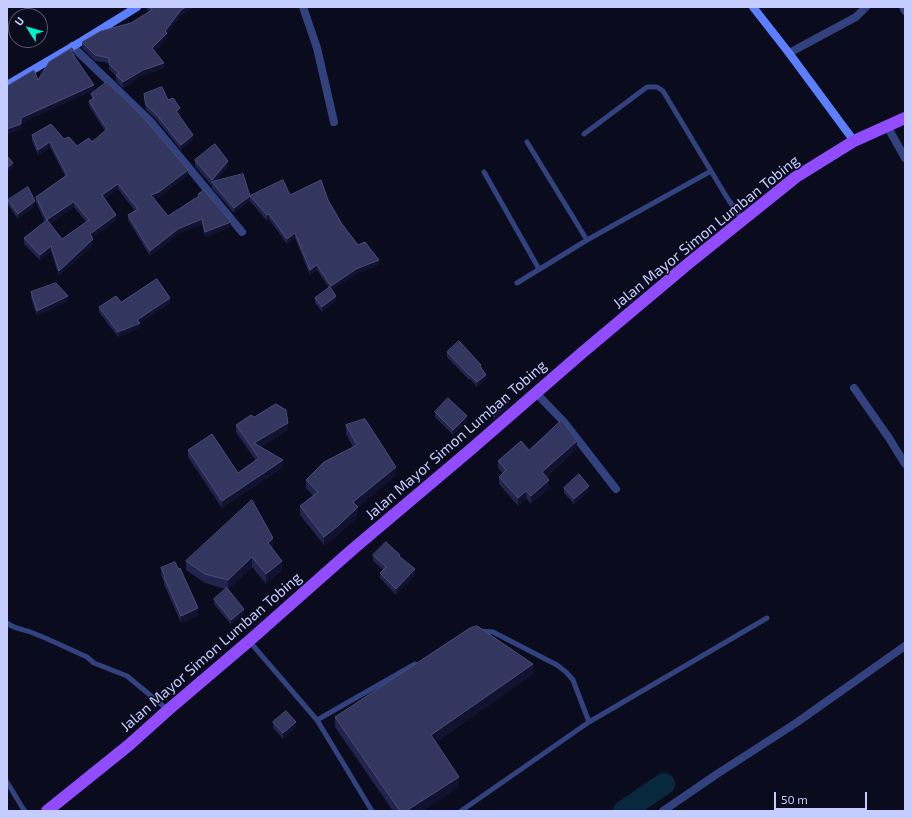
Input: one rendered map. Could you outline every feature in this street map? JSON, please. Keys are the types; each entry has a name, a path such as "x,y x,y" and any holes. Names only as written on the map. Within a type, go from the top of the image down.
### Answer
{"main road":[{"name":"Jalan Mayor Simon Lumban Tobing","path":"47,811 129,745 353,549 689,263 796,177 854,141 905,118"}],"street":[{"path":"7,85 137,7"},
{"path":"303,7 317,48 334,122"},
{"path":"753,7 854,141"},
{"path":"789,53 856,17 866,7"},
{"path":"903,7 905,11"},
{"path":"72,46 152,122 242,232"},
{"path":"887,126 905,158"},
{"path":"854,388 889,438 905,464"},
{"path":"536,394 564,422 616,489"},
{"path":"663,811 796,723 905,646"}],"lane":[{"path":"584,134 646,87 657,87 663,91 743,221"},
{"path":"527,142 587,240"},
{"path":"517,282 587,240 711,171"},
{"path":"484,172 539,269"},
{"path":"461,811 589,722 767,618"},
{"path":"7,623 12,627 35,634 87,657 94,663 127,676 168,710"},
{"path":"473,633 480,631 493,632 557,665 573,680 589,722"},
{"path":"249,641 317,720 372,811"},
{"path":"317,720 419,662"},
{"path":"7,782 25,811"}],"building":[{"path":"149,7 186,7 181,10 165,31 167,33 152,48 164,63 143,70 123,82 116,75 119,73 109,64 109,58 95,55 82,42 101,31 131,23 152,10"},
{"path":"72,48 75,52 70,50 94,85 21,118 21,124 7,129 7,86 34,70 38,80 49,62"},
{"path":"107,82 135,109 150,125 149,124 188,170 159,192 151,195 168,216 199,196 198,194 204,190 231,222 205,232 202,219 178,229 150,251 128,215 138,209 118,184 102,195 116,215 90,234 93,239 59,271 51,246 40,255 24,238 47,220 36,197 67,175 50,142 38,150 32,135 51,124 64,139 69,137 77,146 89,138 92,142 107,129 89,101 94,98 91,94","holes":["74,202 89,220 62,239 47,220"]},
{"path":"162,87 168,100 173,98 180,108 176,111 193,135 181,145 155,113 146,105 144,94"},
{"path":"215,144 228,161 212,180 195,160"},
{"path":"7,156 13,163 7,168"},
{"path":"243,174 250,196 234,208 212,182"},
{"path":"283,180 290,195 321,180 328,200 342,224 358,245 365,242 379,260 356,269 331,286 317,265 310,270 295,233 287,239 269,214 267,215 250,196"},
{"path":"28,187 35,201 18,214 8,200"},
{"path":"157,279 170,298 137,320 140,323 118,332 99,307 116,296 121,302"},
{"path":"56,283 68,296 37,311 31,292"},
{"path":"330,287 336,296 322,307 315,298"},
{"path":"459,341 481,365 480,366 486,375 477,382 447,352"},
{"path":"448,398 467,416 453,430 435,412"},
{"path":"505,398 508,402 495,414 492,410"},
{"path":"276,404 286,410 288,423 254,443 283,460 222,501 188,450 212,434 238,473 259,458 236,425 251,415 254,417"},
{"path":"365,419 396,467 353,502 358,507 324,537 300,506 318,492 306,480 324,462 357,445 346,425"},
{"path":"562,420 577,441 542,472 549,480 531,496 526,491 518,498 499,477 506,470 498,461 521,441 529,450"},
{"path":"579,474 589,486 574,499 564,488"},
{"path":"252,500 273,538 268,543 282,561 266,574 252,557 228,580 205,574 186,561"},
{"path":"386,542 400,555 399,556 415,569 396,589 380,573 386,567 373,555"},
{"path":"175,562 179,570 180,568 198,608 181,616 161,568"},
{"path":"227,588 244,609 231,620 214,599"},
{"path":"477,626 533,664 431,735 459,777 406,811 400,811 335,717 470,628"},
{"path":"286,711 296,722 283,733 273,722"}],"waterway":[{"path":"624,811 664,784"}]}
